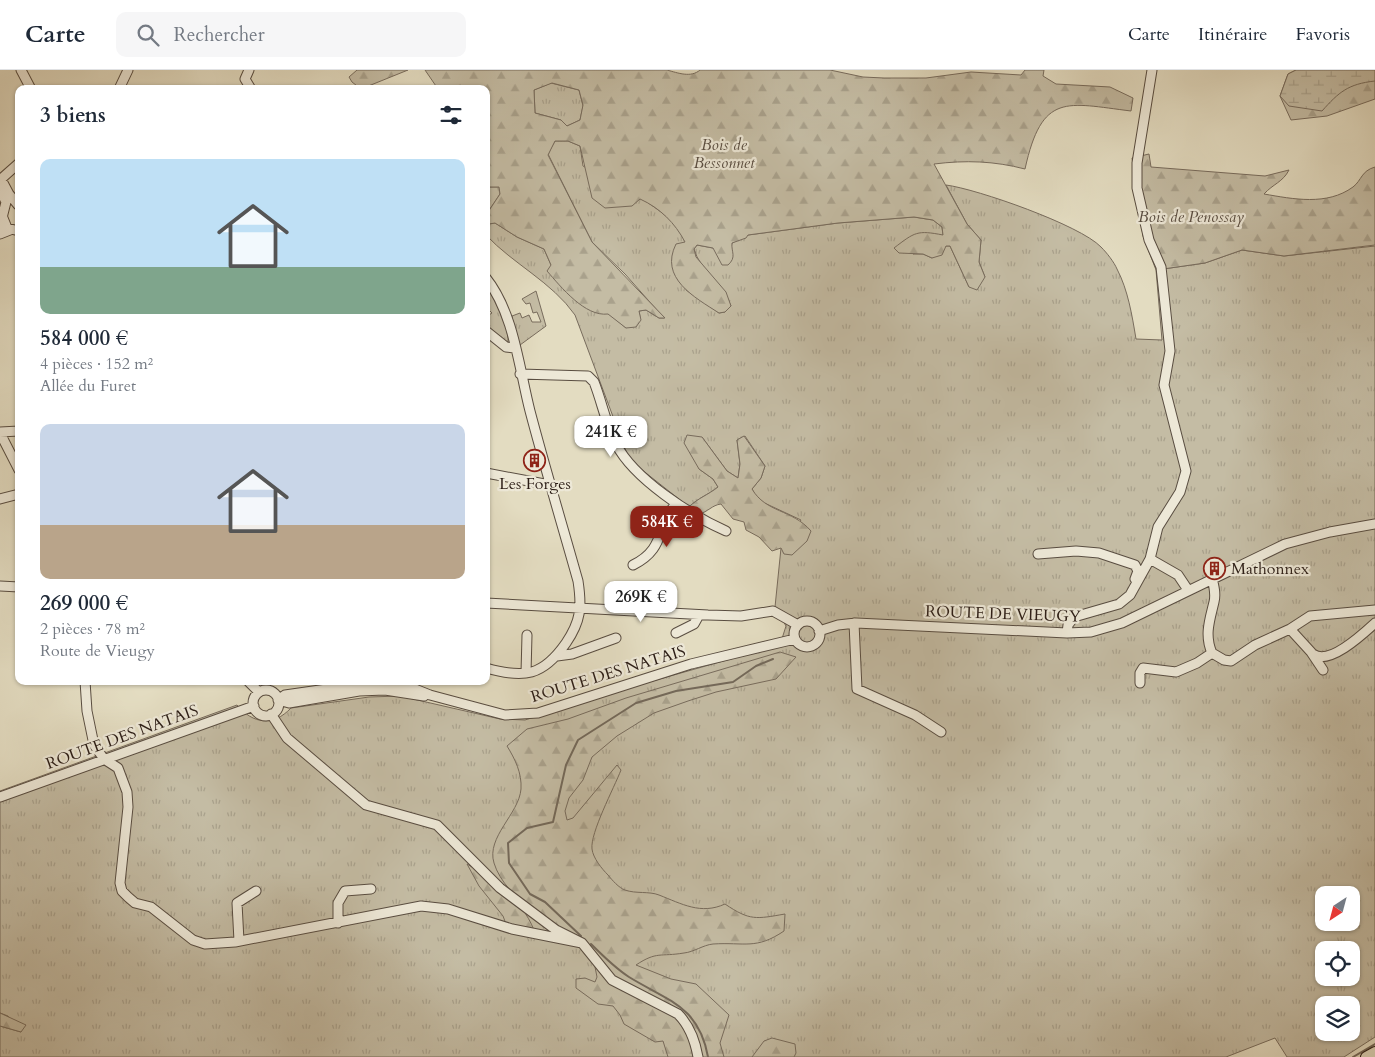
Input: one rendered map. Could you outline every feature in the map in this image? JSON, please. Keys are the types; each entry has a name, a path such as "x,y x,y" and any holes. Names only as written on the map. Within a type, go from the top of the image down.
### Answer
{"main road":[{"path":"1366,1057 1375,1052"}],"street":[{"path":"21,70 29,85"},
{"path":"121,85 128,70"},
{"path":"249,70 246,78 249,85"},
{"path":"1067,633 1070,620 1074,616 1119,604 1125,600 1150,559 1158,527 1180,492 1186,471 1164,385 1170,351 1160,267 1149,240 1137,188 1136,175 1152,70"},
{"path":"15,167 1,180 15,201"},
{"path":"0,190 6,202 3,218 5,225 15,230"},
{"path":"3,218 10,206 15,205"},
{"path":"0,234 15,230"},
{"path":"490,283 506,310 520,374 578,581 580,607 578,625 558,656 546,667 512,675 490,669"},
{"path":"490,335 506,346 514,348"},
{"path":"520,374 588,376 594,382 614,441 626,460 676,503 701,520 726,531"},
{"path":"15,431 0,432 15,462"},
{"path":"490,474 550,486"},
{"path":"0,499 15,495"},
{"path":"633,565 646,559 653,552 667,514 676,503"},
{"name":"ROUTE DE VIEUGY","path":"490,603 699,615 741,616 773,611 798,625 810,622 819,630 854,623 1067,633 1104,630 1285,544 1330,532 1375,524"},
{"path":"1038,554 1076,551 1099,553 1131,562 1138,568 1138,571 1125,600"},
{"path":"1150,559 1178,575 1188,590"},
{"path":"1212,578 1215,596 1208,624 1209,641 1212,653 1224,660 1231,661 1255,645 1290,629 1310,616 1375,610"},
{"path":"0,586 15,587"},
{"path":"676,633 694,624 699,615"},
{"path":"854,623 857,689 915,715 941,732"},
{"path":"1311,652 1318,657 1324,658 1351,644 1375,623"},
{"path":"798,625 795,630 795,639 802,646 812,646 818,640 819,630"},
{"path":"1290,629 1311,652 1323,670"},
{"path":"526,673 527,635"},
{"path":"558,656 572,654 616,638"},
{"name":"ROUTE DES NATAIS","path":"398,685 482,710 506,715 522,715 538,712 691,664 795,639"},
{"path":"1140,683 1140,673 1143,668 1176,672 1198,663 1212,653"},
{"path":"85,685 90,730 94,745 104,759 118,768 127,792 128,807 120,883 122,891 135,903 151,907 193,940 205,944 239,941 421,906 448,909 504,927 582,943"},
{"path":"254,685 263,691 276,695 278,700 277,708 271,714 259,713 254,706 254,698 263,691 268,685"},
{"name":"ROUTE DES NATAIS","path":"278,700 285,695 356,685"},
{"path":"359,691 371,685"},
{"name":"ROUTE DES NATAIS","path":"278,700 288,703 359,691 385,690 430,696"},
{"name":"ROUTE DES NATAIS","path":"0,797 254,706"},
{"path":"271,714 288,738 366,805 437,824 500,888 556,930 582,943 612,980 678,1014 685,1022 692,1036 698,1057"},
{"path":"338,923 338,903 345,891 371,889"},
{"path":"239,941 237,903 256,891"}],"green space":[{"path":"357,70 408,70 371,85 356,85 349,77"},
{"name":"Bois de Bessonnet","path":"425,70 667,70 693,74 700,70 830,70 863,77 926,78 971,72 1021,75 1025,70 1044,70 1043,76 1056,84 1110,87 1133,98 1131,111 1073,106 1060,108 1049,115 1040,126 1032,144 1025,169 980,162 934,164 967,224 981,240 979,262 985,277 977,290 969,287 950,246 946,246 942,255 932,258 923,254 899,253 894,248 917,234 943,235 942,227 933,220 914,217 838,223 748,235 746,238 732,243 733,257 728,265 722,265 713,248 697,245 694,249 696,257 726,292 731,306 725,312 719,313 690,293 676,277 672,267 672,256 676,244 685,242 666,217 640,199 632,206 605,208 592,198 580,146 568,141 555,141 548,155 592,242 665,318 659,318 646,310 639,311 641,320 636,327 626,328 608,314 599,314 591,311 574,300 547,271 551,265 544,249 517,237 495,223 490,224 490,209 500,194 499,187 490,187 490,85 435,85","holes":["552,83 579,90 583,105 580,120 567,126 561,120 535,113 534,90"]},
{"path":"1296,70 1375,70 1375,99 1327,116 1291,120 1280,96 1288,74"},
{"path":"1296,70 1375,70 1375,81 1358,84 1345,90 1322,111 1289,106 1280,96 1288,74"},
{"path":"551,83 579,90 583,106 580,120 567,126 561,120 535,113 534,90"},
{"path":"555,141 568,141 580,146 583,166 642,199 671,221 681,232 686,243 686,290 719,313 725,312 731,306 723,290 697,257 694,249 697,245 713,248 731,247 732,243 748,235 838,223 914,217 933,220 942,227 943,235 913,254 923,254 932,258 946,246 950,246 969,287 985,277 979,262 981,240 967,224 946,185 980,193 1027,209 1090,238 1108,255 1121,277 1127,294 1136,339 1162,340 1156,270 1205,263 1242,250 1284,256 1375,246 1375,1037 1344,1057 1287,1057 1275,1038 1226,1057 0,1057 0,1026 21,1032 8,1016 0,1013 0,791 237,705 250,716 263,721 277,718 291,708 369,697 400,696 500,719 525,720 610,693 780,645 786,626 775,607 781,548 801,520 758,500 752,489 761,478 765,466 745,436 737,440 740,464 738,478 727,471 702,437 699,469 713,479 718,487 689,507 632,462 627,454 575,315 566,303 544,283 490,239 490,224 495,223 517,237 544,249 551,265 626,328 640,317 639,311 646,310 659,318 664,318 625,274 592,242 548,154"},
{"name":"Bois de Penossay","path":"1149,154 1151,167 1265,176 1289,170 1284,177 1264,194 1310,200 1332,197 1343,193 1353,187 1364,173 1375,167 1375,245 1284,256 1242,250 1205,263 1156,270 1143,236 1132,158"},
{"path":"490,187 499,187 500,194 490,209"},
{"path":"536,291 546,326 520,345 516,342 512,316 520,313 522,318 529,315 532,322 541,322 537,312 533,313 530,303 526,304 522,299"},
{"path":"490,293 498,303 504,317 508,345 490,332 490,314 492,313 490,311"},
{"path":"687,435 702,437 727,471 738,478 740,464 737,440 744,436 765,466 761,478 752,489 764,503 804,524 811,531 807,541 792,555 784,554 781,548 772,551 759,537 746,530 744,522 733,519 721,504 699,514 689,507 718,487 713,479 699,469 684,443"},
{"path":"780,652 796,657 776,679 716,692 654,713 617,736 592,757 583,780 569,798 565,811 567,820 573,818 617,765 621,770 598,822 592,842 592,849 598,863 618,886 629,891 655,894 692,907 708,908 725,904 747,916 760,918 785,914 784,931 766,941 750,944 713,944 688,952 654,956 636,965 671,979 696,984 729,1015 720,1043 724,1057 668,1057 663,1041 655,1042 624,1024 613,1006 598,1004 576,988 576,979 585,978 595,982 597,977 592,952 550,924 522,902 500,877 494,863 493,853 495,844 498,835 515,807 521,789 517,766 507,746 527,729 568,719 626,698"},
{"path":"467,864 506,891 522,909 534,930 506,924 503,916 479,886"},
{"path":"0,1013 26,1025 21,1032 0,1026"},
{"path":"772,1038 795,1044 796,1053 794,1057 752,1057 764,1041"}],"waterway":[{"path":"581,936 545,902 530,894 509,863 508,843 527,828 553,822 566,765 578,740 636,703 676,691 733,682 756,666 773,659"},
{"path":"591,944 609,962 624,973 680,1007 697,1026 704,1040 708,1057"},
{"path":"1353,1057 1375,1044"}],"place":[{"name":"Les Forges","path":"535,460"},
{"name":"Mathonnex","path":"1215,569"}]}
